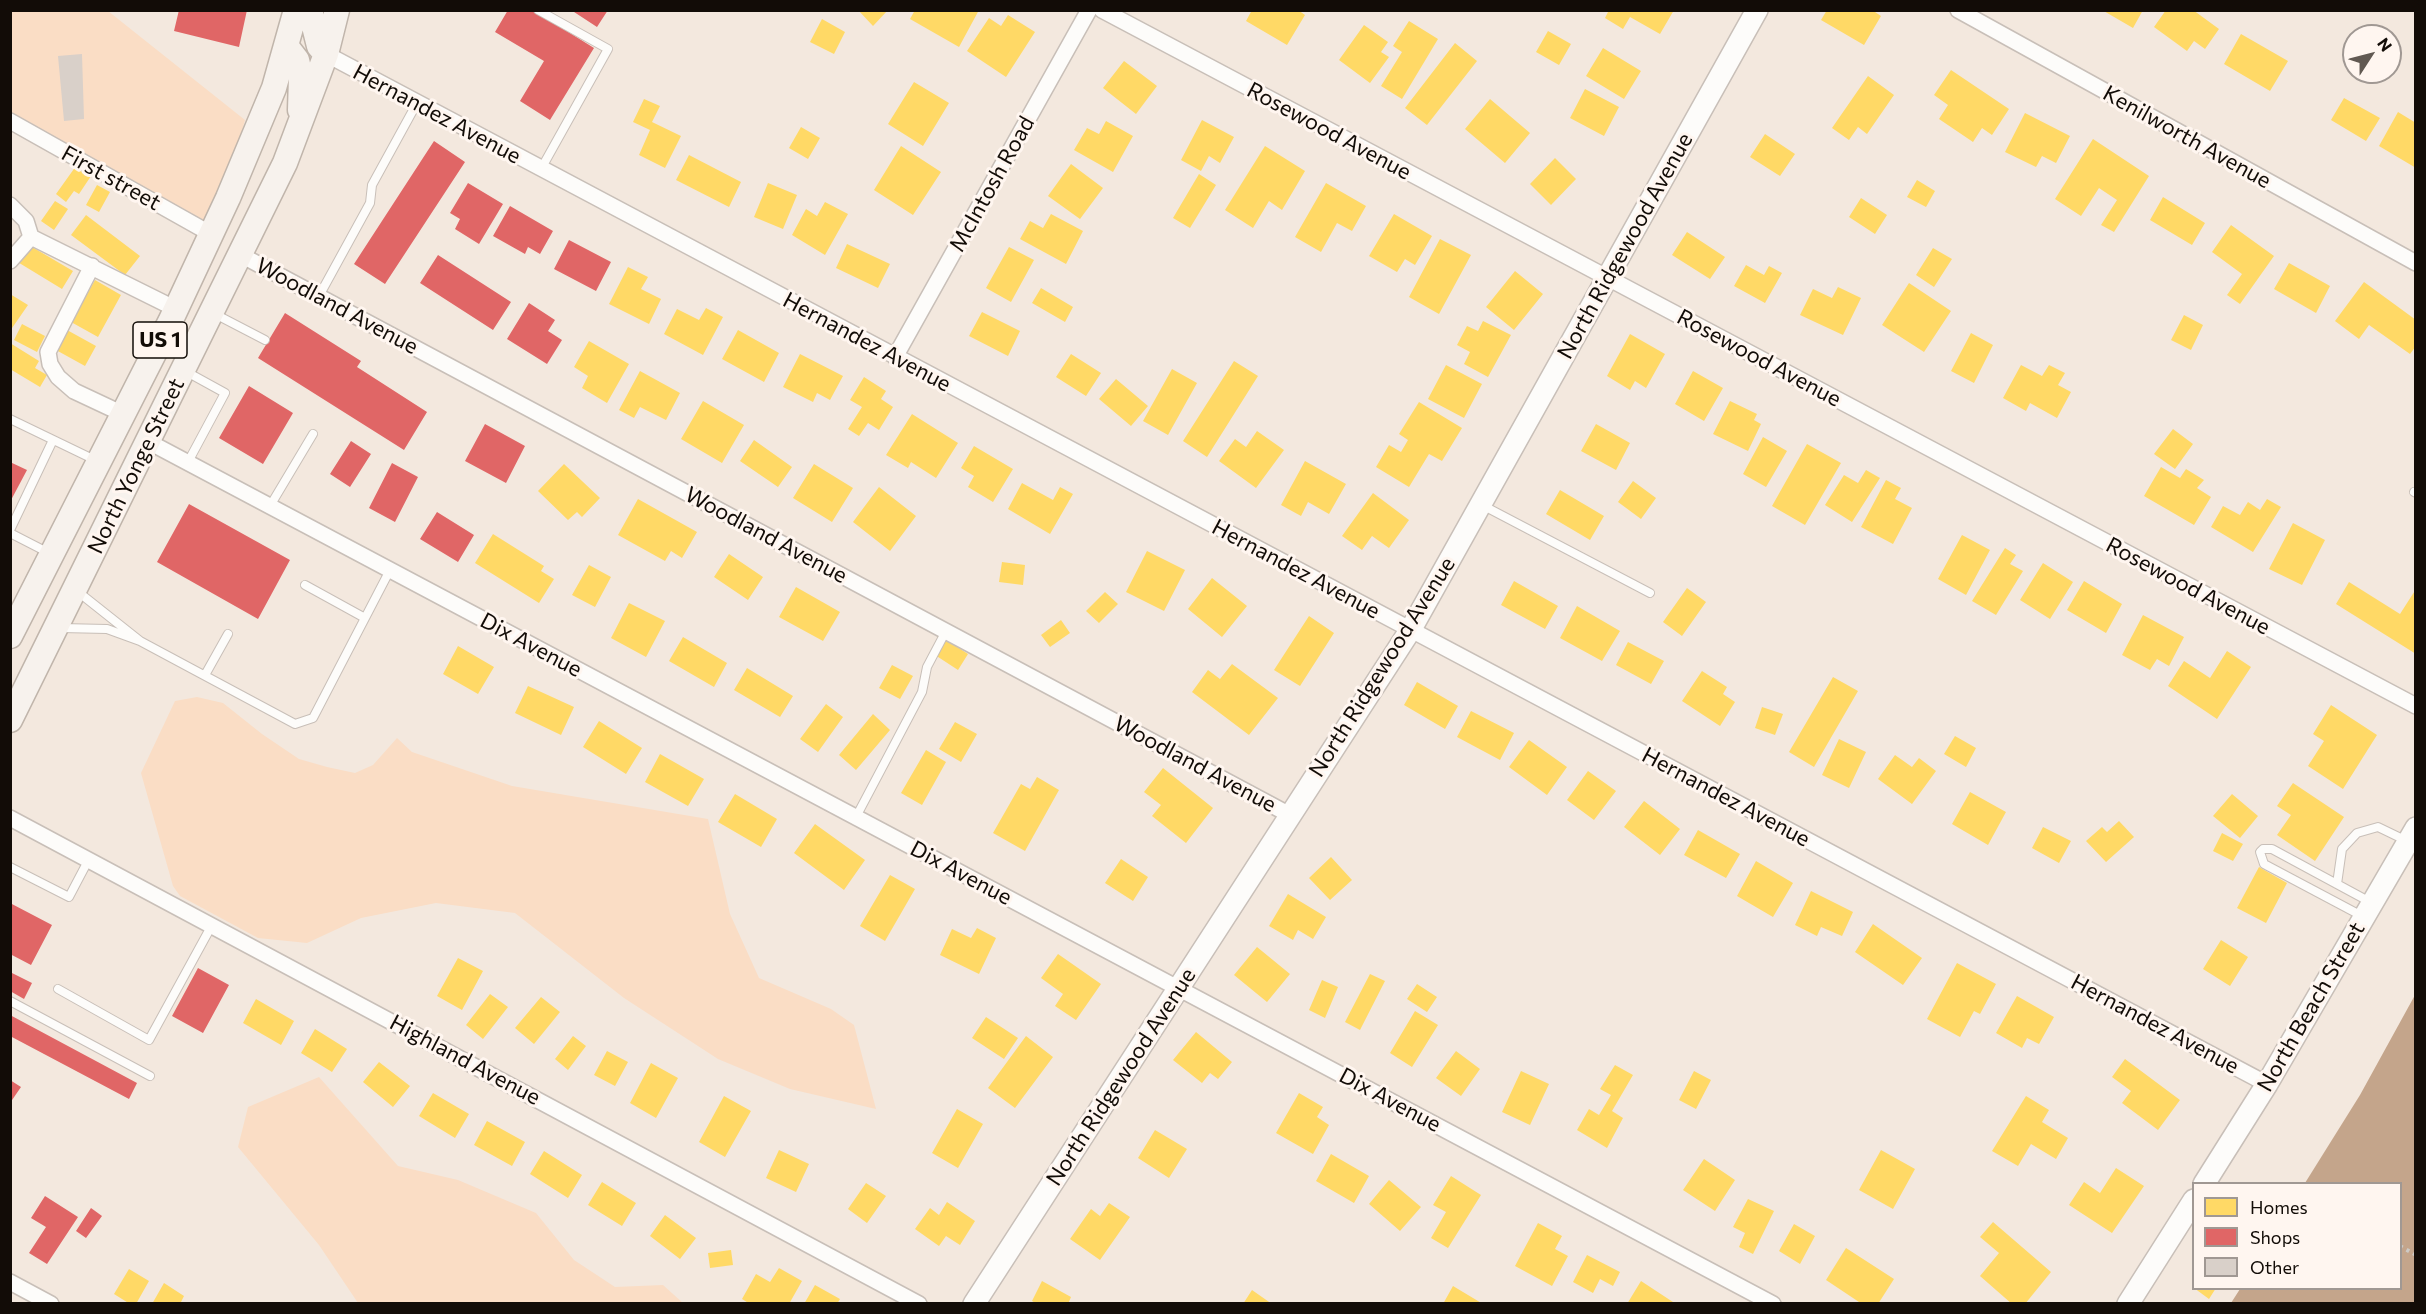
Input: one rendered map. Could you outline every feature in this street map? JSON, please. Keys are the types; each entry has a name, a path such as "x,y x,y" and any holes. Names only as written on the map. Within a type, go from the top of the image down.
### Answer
{"main road":[{"name":"North Yonge Street","path":"11,633 176,309 255,138 287,47 296,10"},
{"path":"310,10 318,46 326,54"},
{"name":"North Yonge Street","path":"10,720 241,255 300,127 326,54 337,10"},
{"path":"287,47 297,60 301,77 300,127"}],"street":[{"name":"McIntosh Road","path":"895,357 1089,10"},
{"name":"Rosewood Avenue","path":"1102,10 2415,706"},
{"name":"North Ridgewood Avenue","path":"974,1304 1411,629 1757,10"},
{"name":"Kenilworth Avenue","path":"1958,10 2415,263"},
{"name":"Hernandez Avenue","path":"326,54 2267,1084"},
{"name":"First street","path":"10,121 211,234"},
{"path":"10,205 26,221 31,237"},
{"path":"10,261 31,237"},
{"path":"10,241 31,237 176,309"},
{"name":"Woodland Avenue","path":"241,255 1290,815"},
{"path":"92,266 48,352 50,364 58,377 74,391 123,414"},
{"name":"Dix Avenue","path":"149,442 1769,1303"},
{"name":"Highland Avenue","path":"10,818 920,1304"},
{"name":"North Beach Street","path":"2205,1182 2267,1084 2412,835"},
{"path":"2128,1304 2192,1202"},
{"path":"10,1282 51,1304"}],"lane":[{"path":"538,10 608,49 541,169"},
{"path":"319,296 370,203 372,185 417,103"},
{"path":"212,313 265,340"},
{"path":"184,370 225,393 188,462"},
{"path":"10,419 99,462"},
{"path":"270,506 313,434"},
{"path":"52,555 10,532 53,440"},
{"path":"1480,504 1650,593"},
{"path":"56,628 107,629 140,641 295,724 313,718 390,570"},
{"path":"305,585 365,618"},
{"path":"75,589 140,641"},
{"path":"856,817 922,692 927,668 946,631"},
{"path":"205,675 228,634"},
{"path":"2337,884 2342,849 2357,832 2378,827 2412,835"},
{"path":"2263,849 2272,849 2337,884 2368,910 2264,864 2260,852 2263,849"},
{"path":"10,867 69,897 89,859"},
{"path":"58,989 149,1040 212,925"},
{"path":"10,1001 150,1076"}],"path":[{"path":"2402,1247 2415,1255"}],"shaded area":[{"path":"11,10 108,11 245,120 235,157 203,229 11,121"},
{"path":"197,697 223,703 262,734 299,759 327,767 355,773 373,765 397,738 412,752 512,786 708,819 730,914 759,978 831,1009 854,1025 876,1109 790,1089 718,1059 624,998 515,913 436,903 361,918 307,943 258,938 180,896 173,886 141,773 175,701"},
{"path":"2415,995 2415,1303 2231,1303 2239,1290 2402,1290 2402,1182 2306,1182 2360,1095"},
{"path":"319,1077 398,1166 458,1180 536,1213 574,1260 615,1287 663,1285 683,1303 358,1303 319,1245 238,1147 248,1107"}],"building: Homes":[{"path":"858,10 888,10 873,26"},
{"path":"915,10 979,10 959,47 910,19"},
{"path":"1252,10 1298,10 1305,15 1287,45 1246,21"},
{"path":"1609,10 1674,10 1660,34 1630,17 1623,29 1605,18"},
{"path":"1827,10 1872,10 1881,16 1864,45 1821,20"},
{"path":"2102,10 2143,10 2133,28"},
{"path":"2166,10 2193,10 2219,29 2205,49 2194,41 2187,51 2154,27"},
{"path":"1008,15 1035,32 1006,77 967,51 989,18 1001,26"},
{"path":"822,19 845,32 834,54 810,42"},
{"path":"1409,21 1438,39 1402,99 1381,86 1402,52 1393,46"},
{"path":"1364,25 1388,42 1381,52 1389,57 1370,83 1339,60"},
{"path":"1548,31 1571,44 1559,65 1536,52"},
{"path":"2241,34 2288,61 2270,91 2224,64"},
{"path":"1455,43 1477,61 1427,125 1405,108"},
{"path":"1603,48 1641,71 1624,99 1586,76"},
{"path":"1124,61 1157,86 1136,114 1103,88"},
{"path":"1951,70 2009,109 1992,135 1982,128 1973,142 1939,119 1948,105 1934,95"},
{"path":"1868,76 1894,95 1867,134 1858,127 1849,140 1832,128"},
{"path":"914,82 949,103 923,146 888,124"},
{"path":"1585,89 1619,107 1604,136 1570,118"},
{"path":"2344,98 2380,118 2366,141 2331,120"},
{"path":"644,99 660,106 652,122 681,136 665,168 639,155 650,130 633,122"},
{"path":"1490,99 1530,133 1505,163 1465,129"},
{"path":"2398,112 2416,123 2416,168 2379,146"},
{"path":"2025,113 2070,136 2056,163 2042,156 2036,167 2005,152"},
{"path":"1202,120 1234,137 1220,163 1209,156 1201,171 1181,160"},
{"path":"1106,121 1133,136 1113,172 1074,150 1087,128 1099,134"},
{"path":"801,127 820,138 808,159 789,148"},
{"path":"1765,134 1795,154 1780,176 1750,157"},
{"path":"2093,139 2149,176 2114,232 2101,225 2117,200 2099,188 2081,216 2055,199"},
{"path":"901,146 941,172 913,215 874,190"},
{"path":"1265,146 1305,171 1282,210 1269,201 1253,228 1225,210"},
{"path":"689,155 741,182 729,207 676,180"},
{"path":"1555,158 1576,179 1551,205 1530,184"},
{"path":"1071,164 1103,188 1080,219 1048,196"},
{"path":"76,166 91,176 79,194 74,191 66,202 56,194"},
{"path":"1199,174 1216,185 1190,228 1173,218"},
{"path":"1917,180 1935,191 1926,207 1907,197"},
{"path":"768,183 797,195 783,229 754,217"},
{"path":"1326,183 1366,206 1352,231 1337,223 1321,252 1295,237"},
{"path":"97,185 110,192 99,212 86,205"},
{"path":"2163,197 2205,223 2192,245 2150,220"},
{"path":"1861,198 1887,215 1875,234 1849,217"},
{"path":"55,201 68,209 54,230 41,221"},
{"path":"825,202 848,214 825,255 792,235 806,209 817,216"},
{"path":"1051,214 1083,231 1066,264 1020,239 1030,221 1043,228"},
{"path":"1394,214 1432,236 1415,265 1405,259 1397,272 1369,256"},
{"path":"86,215 140,256 125,275 71,235"},
{"path":"2231,225 2274,256 2240,304 2227,295 2242,274 2212,252"},
{"path":"1687,232 1725,257 1710,279 1672,255"},
{"path":"1440,239 1471,255 1439,314 1409,297"},
{"path":"27,244 73,271 62,289 16,261"},
{"path":"847,244 890,264 878,288 836,268"},
{"path":"1009,247 1034,260 1011,302 986,288"},
{"path":"1933,248 1952,259 1934,287 1916,275"},
{"path":"2289,263 2330,286 2316,313 2274,289"},
{"path":"1746,265 1764,275 1769,266 1782,273 1765,303 1734,286"},
{"path":"628,267 648,277 641,289 661,299 649,324 609,304"},
{"path":"1515,271 1543,294 1514,330 1486,307"},
{"path":"95,280 121,295 98,337 71,322"},
{"path":"2364,282 2416,320 2416,346 2410,354 2369,325 2359,339 2335,321"},
{"path":"1909,283 1951,311 1924,352 1882,325"},
{"path":"1838,287 1861,298 1843,335 1800,315 1813,289 1832,298"},
{"path":"1041,288 1073,307 1065,322 1032,303"},
{"path":"10,294 28,305 10,331"},
{"path":"706,308 723,317 703,355 664,334 677,309 699,320"},
{"path":"982,312 1020,331 1008,356 969,336"},
{"path":"2184,315 2203,325 2191,350 2171,340"},
{"path":"1483,321 1511,335 1488,377 1464,364 1470,352 1457,345 1467,326 1478,331"},
{"path":"22,324 45,336 37,352 14,340"},
{"path":"67,330 96,346 85,366 56,350"},
{"path":"738,330 779,353 764,382 722,359"},
{"path":"1971,333 1993,345 1974,383 1951,371"},
{"path":"1630,334 1665,354 1646,388 1635,381 1630,390 1607,376"},
{"path":"589,341 629,364 607,403 582,388 588,376 574,367"},
{"path":"10,343 39,361 35,368 47,375 40,387 10,369"},
{"path":"800,354 843,376 830,400 817,393 813,402 783,387"},
{"path":"1071,354 1101,373 1086,396 1056,377"},
{"path":"1234,361 1258,376 1207,457 1183,441"},
{"path":"1446,365 1482,384 1464,418 1428,399"},
{"path":"2021,365 2042,376 2049,365 2065,373 2058,385 2071,392 2057,418 2030,403 2026,411 2003,398"},
{"path":"1172,369 1197,383 1168,435 1143,421"},
{"path":"640,371 680,393 666,420 640,407 634,418 619,410"},
{"path":"1693,371 1723,388 1704,421 1675,404"},
{"path":"864,377 886,391 881,399 893,407 879,430 868,423 859,436 848,429 862,407 850,400"},
{"path":"1116,379 1148,406 1131,426 1099,399"},
{"path":"703,401 744,425 722,463 681,439"},
{"path":"1730,401 1757,414 1754,420 1761,424 1748,451 1713,434"},
{"path":"1419,402 1462,428 1442,461 1429,454 1409,487 1376,467 1389,445 1401,452 1408,440 1399,434"},
{"path":"912,414 958,443 936,478 911,462 908,468 886,455"},
{"path":"1596,424 1630,443 1616,470 1581,451"},
{"path":"2173,429 2193,444 2175,469 2154,454"},
{"path":"1257,431 1284,450 1256,488 1219,461 1235,439 1246,447"},
{"path":"1763,437 1787,451 1766,487 1743,474"},
{"path":"754,440 792,467 778,487 740,461"},
{"path":"1807,444 1841,463 1805,525 1772,506"},
{"path":"974,446 1013,469 993,502 968,487 974,476 961,468"},
{"path":"1305,461 1346,484 1329,514 1308,502 1301,516 1281,505"},
{"path":"564,464 600,498 582,517 577,512 568,520 538,491"},
{"path":"814,464 853,488 832,522 793,498"},
{"path":"2161,467 2180,478 2186,469 2204,480 2197,488 2211,497 2194,525 2144,496"},
{"path":"1866,470 1880,478 1852,522 1825,505 1844,475 1858,483"},
{"path":"1886,480 1901,488 1895,499 1912,508 1893,544 1861,527"},
{"path":"1633,481 1656,498 1641,519 1618,502"},
{"path":"1022,483 1053,500 1060,487 1073,494 1050,534 1008,509"},
{"path":"879,487 916,516 890,551 853,522"},
{"path":"1560,490 1604,516 1590,540 1546,514"},
{"path":"1373,493 1409,520 1389,548 1372,536 1362,550 1342,536"},
{"path":"638,499 697,532 682,558 671,551 665,561 618,535"},
{"path":"2267,499 2281,507 2253,552 2211,527 2223,506 2240,515 2248,502 2260,510"},
{"path":"2293,523 2325,540 2302,585 2269,569"},
{"path":"493,534 544,566 541,571 554,579 539,603 475,563"},
{"path":"1962,535 1990,550 1966,595 1938,579"},
{"path":"2005,548 2016,555 2010,564 2023,571 1996,615 1972,601"},
{"path":"1147,551 1185,570 1164,611 1126,592"},
{"path":"729,554 763,577 748,600 714,577"},
{"path":"1002,562 1025,565 1023,585 999,582"},
{"path":"2043,563 2073,582 2050,619 2020,600"},
{"path":"589,565 611,577 595,607 572,595"},
{"path":"1212,578 1247,606 1222,637 1188,609"},
{"path":"1514,581 1558,606 1545,629 1501,605"},
{"path":"2084,581 2122,604 2106,633 2067,610"},
{"path":"2349,582 2400,614 2416,589 2416,654 2336,604"},
{"path":"796,587 840,612 823,641 779,617"},
{"path":"1687,588 1706,602 1682,636 1663,622"},
{"path":"1105,592 1118,604 1099,623 1086,611"},
{"path":"629,603 665,621 646,657 611,638"},
{"path":"1577,606 1620,631 1602,661 1560,638"},
{"path":"2143,615 2184,637 2169,666 2157,659 2150,670 2122,655"},
{"path":"1309,616 1334,633 1300,686 1274,670"},
{"path":"1061,620 1070,633 1050,647 1041,635"},
{"path":"683,637 727,663 714,687 669,661"},
{"path":"942,637 968,654 958,670 932,653"},
{"path":"1628,642 1664,661 1651,684 1616,665"},
{"path":"458,646 494,667 478,694 443,674"},
{"path":"2227,651 2251,667 2217,719 2168,686 2184,661 2210,678"},
{"path":"1232,664 1278,698 1249,735 1192,692 1208,670 1220,679"},
{"path":"892,665 913,676 900,699 879,688"},
{"path":"747,668 793,696 780,717 734,690"},
{"path":"1702,671 1727,687 1723,694 1735,702 1720,726 1682,701"},
{"path":"1833,677 1858,691 1814,767 1789,752"},
{"path":"1417,682 1458,706 1445,729 1404,705"},
{"path":"528,686 574,707 561,735 515,713"},
{"path":"826,704 843,717 818,752 800,739"},
{"path":"2331,705 2377,735 2343,789 2308,766 2324,741 2313,734"},
{"path":"1762,707 1783,714 1775,735 1755,728"},
{"path":"1471,711 1514,733 1500,760 1457,737"},
{"path":"873,714 890,730 856,770 839,755"},
{"path":"599,721 642,748 626,774 583,747"},
{"path":"955,722 977,734 961,762 939,749"},
{"path":"1955,736 1976,748 1966,767 1944,754"},
{"path":"1839,739 1866,752 1849,788 1822,775"},
{"path":"1529,740 1567,767 1547,795 1509,767"},
{"path":"926,750 946,762 922,805 901,793"},
{"path":"660,754 704,779 688,806 645,782"},
{"path":"1895,755 1912,767 1919,758 1936,771 1912,804 1878,779"},
{"path":"1163,768 1213,808 1186,843 1152,816 1161,805 1144,792"},
{"path":"1588,771 1616,791 1594,820 1567,800"},
{"path":"1037,777 1059,790 1025,851 993,833 1021,784 1030,789"},
{"path":"2293,783 2344,817 2315,861 2277,835 2291,815 2277,806"},
{"path":"1970,792 2006,812 1988,845 1952,824"},
{"path":"735,794 777,819 761,847 718,822"},
{"path":"2232,794 2258,816 2240,838 2213,816"},
{"path":"1644,801 1680,829 1660,855 1624,827"},
{"path":"2119,821 2134,837 2106,862 2086,841 2102,827 2107,832"},
{"path":"815,824 865,860 844,890 794,853"},
{"path":"2043,827 2071,841 2059,863 2032,848"},
{"path":"1698,830 1740,854 1726,878 1684,855"},
{"path":"2222,833 2243,844 2233,861 2213,851"},
{"path":"1331,857 1352,880 1330,900 1309,878"},
{"path":"1121,859 1148,877 1133,901 1105,883"},
{"path":"1756,861 1793,883 1773,917 1737,896"},
{"path":"2259,867 2287,883 2266,923 2237,908"},
{"path":"890,875 915,889 885,941 860,926"},
{"path":"1811,891 1853,912 1842,936 1821,927 1817,936 1795,925"},
{"path":"1288,894 1326,917 1313,939 1298,930 1293,940 1269,926"},
{"path":"1873,924 1922,958 1903,985 1855,952"},
{"path":"977,928 996,938 979,974 940,955 952,929 971,938"},
{"path":"2221,940 2248,957 2230,986 2203,969"},
{"path":"1257,947 1290,974 1267,1002 1234,975"},
{"path":"1058,954 1101,984 1076,1020 1055,1006 1063,994 1041,978"},
{"path":"458,958 483,971 462,1010 437,996"},
{"path":"1957,963 1996,984 1980,1014 1974,1011 1960,1037 1927,1019"},
{"path":"1370,974 1385,981 1360,1030 1345,1022"},
{"path":"1322,980 1338,987 1325,1018 1309,1010"},
{"path":"1417,984 1437,997 1427,1012 1407,999"},
{"path":"490,994 508,1007 483,1039 466,1025"},
{"path":"2017,996 2054,1017 2039,1044 2027,1038 2022,1048 1996,1033"},
{"path":"541,997 560,1012 534,1044 515,1028"},
{"path":"256,999 294,1021 281,1045 243,1023"},
{"path":"1415,1011 1438,1025 1412,1067 1390,1053"},
{"path":"986,1017 1018,1038 1004,1059 972,1038"},
{"path":"315,1029 347,1049 332,1072 301,1053"},
{"path":"1196,1032 1232,1062 1218,1079 1210,1073 1202,1083 1173,1060"},
{"path":"573,1036 586,1046 568,1070 555,1059"},
{"path":"1026,1036 1053,1057 1015,1108 988,1088"},
{"path":"607,1051 628,1062 615,1086 594,1075"},
{"path":"1456,1051 1480,1069 1461,1096 1436,1078"},
{"path":"2125,1059 2180,1100 2158,1130 2122,1103 2131,1091 2112,1077"},
{"path":"379,1062 410,1086 393,1107 363,1082"},
{"path":"651,1063 678,1078 656,1118 630,1103"},
{"path":"1615,1065 1633,1075 1612,1111 1623,1118 1607,1148 1577,1130 1589,1109 1599,1115 1611,1095 1600,1089"},
{"path":"1521,1071 1549,1084 1530,1125 1502,1112"},
{"path":"1694,1071 1711,1080 1696,1109 1679,1100"},
{"path":"433,1093 469,1114 455,1138 419,1116"},
{"path":"1299,1093 1323,1107 1317,1117 1329,1125 1313,1154 1276,1133"},
{"path":"724,1096 751,1111 725,1157 699,1142"},
{"path":"2026,1096 2049,1110 2042,1122 2068,1138 2056,1159 2031,1144 2018,1166 1992,1151"},
{"path":"957,1109 983,1124 958,1168 932,1153"},
{"path":"487,1121 525,1142 512,1166 474,1145"},
{"path":"1155,1130 1187,1149 1169,1178 1138,1158"},
{"path":"779,1150 809,1164 796,1192 766,1178"},
{"path":"1881,1150 1915,1169 1893,1209 1859,1190"},
{"path":"544,1151 582,1175 568,1198 530,1174"},
{"path":"1331,1154 1369,1176 1354,1203 1316,1181"},
{"path":"1704,1159 1735,1180 1715,1211 1683,1190"},
{"path":"2116,1168 2144,1186 2112,1233 2069,1205 2084,1182 2100,1193"},
{"path":"1451,1176 1481,1195 1448,1248 1431,1238 1446,1212 1433,1205"},
{"path":"1389,1180 1421,1207 1400,1231 1369,1204"},
{"path":"602,1182 636,1203 622,1226 588,1205"},
{"path":"866,1183 886,1196 867,1223 848,1209"},
{"path":"1748,1199 1774,1211 1753,1254 1739,1247 1745,1233 1733,1227"},
{"path":"947,1202 975,1221 960,1245 946,1236 939,1246 915,1229 930,1208 939,1215"},
{"path":"1109,1203 1130,1217 1100,1260 1070,1239 1091,1209 1100,1216"},
{"path":"665,1215 696,1238 680,1259 650,1236"},
{"path":"1993,1222 2051,1272 2025,1304 2012,1304 1980,1276 1999,1253 1980,1237"},
{"path":"1538,1223 1562,1236 1555,1249 1568,1256 1552,1286 1515,1266"},
{"path":"1794,1224 1815,1236 1800,1264 1779,1251"},
{"path":"1846,1248 1894,1279 1878,1304 1862,1304 1826,1280"},
{"path":"731,1250 733,1265 710,1268 708,1253"},
{"path":"1587,1255 1620,1272 1613,1286 1600,1279 1593,1293 1573,1282"},
{"path":"779,1268 802,1281 789,1304 750,1304 742,1299 756,1274 770,1282"},
{"path":"129,1269 149,1281 136,1304 130,1304 114,1294"},
{"path":"1042,1281 1071,1297 1068,1304 1037,1304 1032,1301"},
{"path":"1641,1281 1676,1304 1627,1304"},
{"path":"164,1283 184,1296 180,1304 152,1304"},
{"path":"815,1285 840,1299 837,1304 804,1304"},
{"path":"1453,1286 1483,1304 1443,1304"},
{"path":"1252,1290 1272,1304 1243,1304"},
{"path":"2197,1290 2215,1290 2209,1299"}],"building: Shops":[{"path":"179,10 247,10 239,47 174,31"},
{"path":"508,10 533,10 594,48 550,120 520,101 544,61 495,32"},
{"path":"571,10 608,10 597,27"},
{"path":"434,141 465,162 385,284 354,264"},
{"path":"468,183 503,204 479,244 455,229 460,219 450,213"},
{"path":"510,206 553,231 540,254 528,247 525,254 493,236"},
{"path":"569,240 611,262 596,291 554,269"},
{"path":"438,255 511,302 493,330 420,283"},
{"path":"529,303 555,320 548,331 562,340 547,364 507,339"},
{"path":"285,313 361,361 357,367 427,412 404,450 258,358"},
{"path":"249,386 293,413 263,464 219,438"},
{"path":"485,424 525,446 506,483 465,461"},
{"path":"351,441 371,454 350,487 330,474"},
{"path":"10,462 27,470 10,502"},
{"path":"392,463 418,477 395,522 369,508"},
{"path":"189,504 290,560 258,619 157,562"},
{"path":"437,512 474,535 458,562 420,539"},
{"path":"10,903 52,925 31,965 10,954"},
{"path":"198,968 229,985 203,1033 172,1016"},
{"path":"10,972 32,983 24,999 10,991"},
{"path":"10,1015 137,1083 129,1099 10,1036"},
{"path":"10,1080 21,1087 10,1103"},
{"path":"45,1196 78,1217 47,1264 29,1253 46,1227 31,1218"},
{"path":"91,1208 102,1216 86,1238 76,1231"}],"building: Other":[{"path":"82,54 84,119 64,121 58,56"}]}
